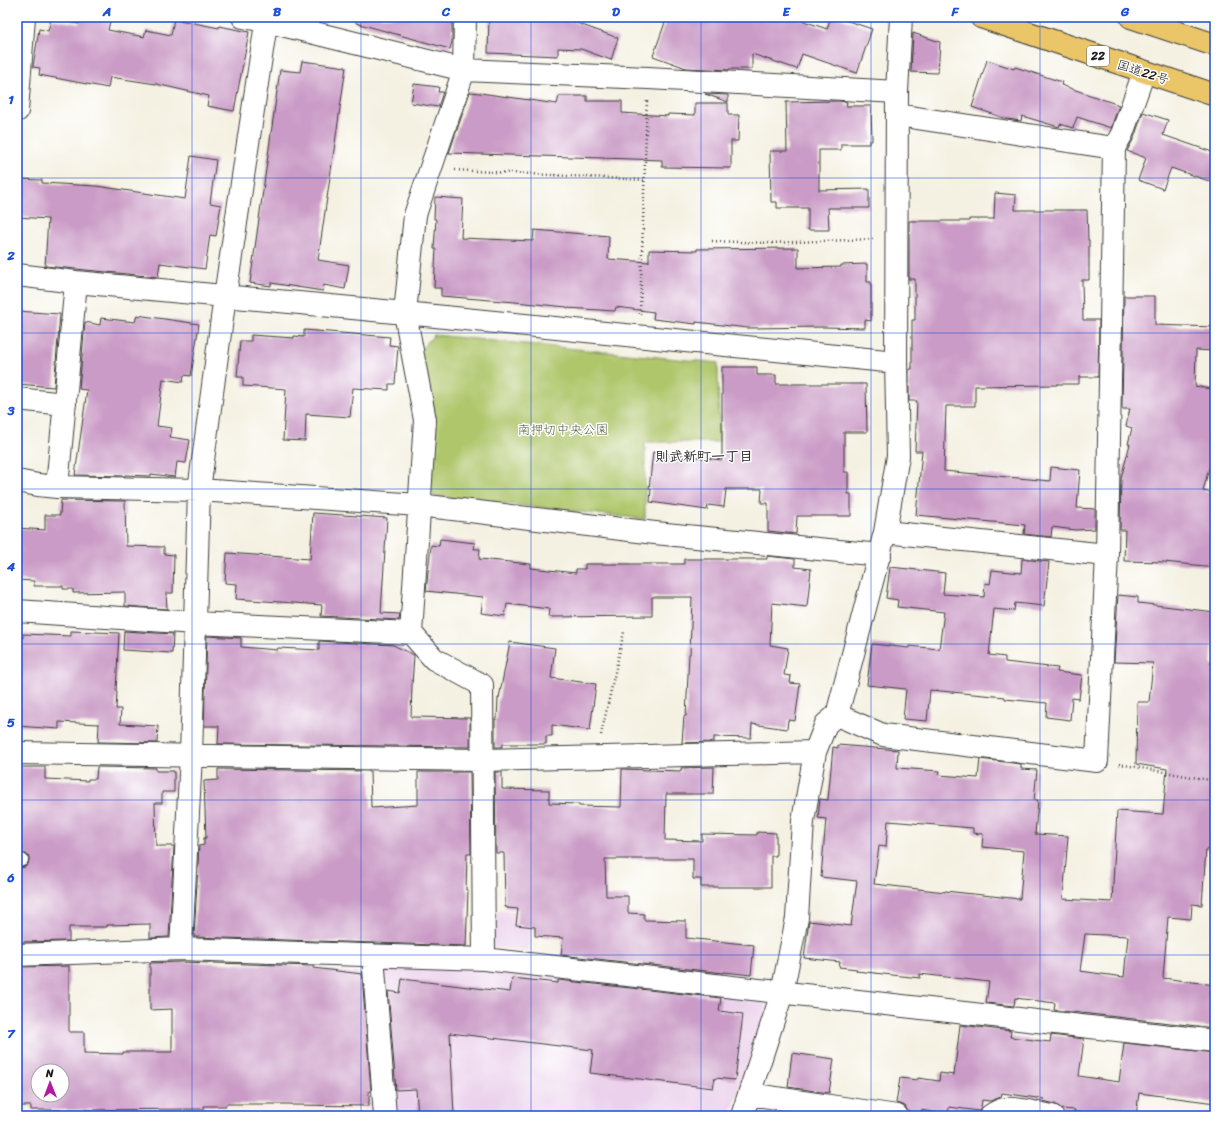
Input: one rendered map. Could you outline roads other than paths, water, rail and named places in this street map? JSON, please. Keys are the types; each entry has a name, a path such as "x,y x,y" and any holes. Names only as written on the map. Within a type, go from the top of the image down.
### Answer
{"highway":[{"name":"国道22号","path":"981,17 1215,95"},
{"path":"1131,17 1215,45"}],"street":[{"path":"17,111 24,17"},
{"path":"243,17 267,19 464,70 648,78 897,92"},
{"path":"465,17 464,70 415,215 405,313 425,420 411,633 434,659 482,685 484,959"},
{"path":"742,1116 782,993 797,918 803,821 815,752 826,724 837,715 880,556 898,456 896,362 897,92 901,17"},
{"path":"181,949 191,755 199,490 225,296 267,19"},
{"path":"837,715 883,735 1097,760 1106,555 1114,148 1122,134 1144,72"},
{"path":"897,115 1114,148"},
{"path":"17,276 896,362"},
{"path":"57,487 76,282"},
{"path":"17,399 65,404"},
{"path":"17,481 57,487 199,490 419,505 655,533 880,556"},
{"path":"885,532 1106,555"},
{"path":"17,611 195,623 411,633"},
{"path":"17,753 482,760 815,752"},
{"path":"17,955 181,949 484,959 1215,1041"},
{"path":"372,955 385,1116"},
{"path":"750,1094 897,1116"},
{"path":"990,1116 995,1112 1005,1109 1052,1116"}],"district":[{"name":"則武新町一丁目","path":"704,456"}],"park label":[{"name":"南押切中央公園","path":"563,429"}]}
